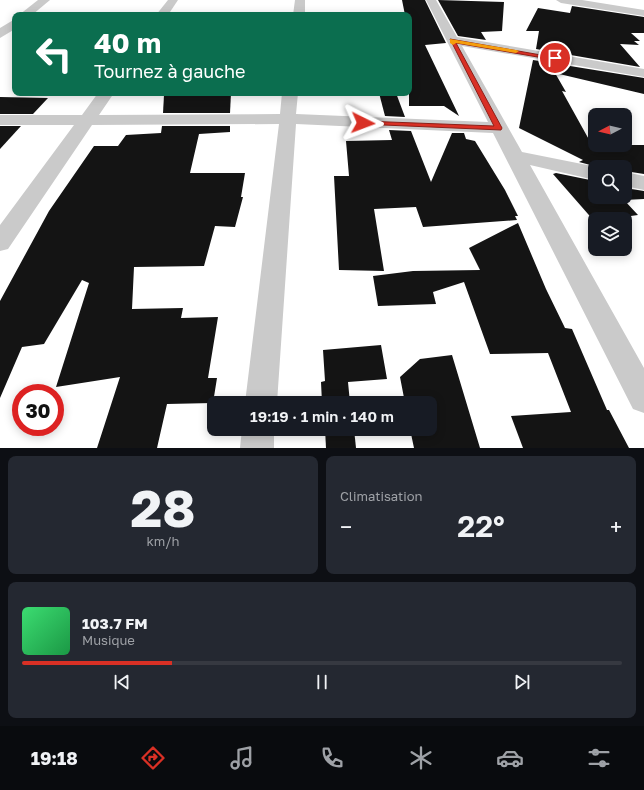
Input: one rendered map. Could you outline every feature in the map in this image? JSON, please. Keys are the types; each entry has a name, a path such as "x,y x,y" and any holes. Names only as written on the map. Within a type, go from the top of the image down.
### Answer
{"street":[{"path":"29,12 45,0"},
{"path":"164,12 173,0"},
{"path":"299,12 300,0"},
{"path":"431,0 498,128 644,398"},
{"path":"561,0 644,13"},
{"path":"0,34 12,24"},
{"path":"452,40 644,73"},
{"path":"0,242 104,96"},
{"path":"262,396 290,96"},
{"path":"0,120 287,120 498,128"},
{"path":"514,156 588,172"},
{"path":"632,180 644,183"},
{"path":"257,448 258,436"}],"building":[{"path":"402,0 425,0 446,43 425,45 459,116 444,106 409,106 409,96 412,96 412,12 404,12"},
{"path":"438,0 504,2 502,31 481,32 486,40 458,36"},
{"path":"572,6 644,17 644,33 631,33 640,41 634,41 639,45 620,44 640,67 536,49 539,31 526,31 538,8 570,13"},
{"path":"533,60 644,78 644,94 555,73 566,92 562,91 588,138 588,152 632,152 632,145 644,145 644,174 632,172 632,160 588,160 588,164 579,162 583,160 519,128"},
{"path":"164,96 231,96 230,113 163,113"},
{"path":"380,96 397,96 405,117 385,116"},
{"path":"0,97 48,98 33,114 0,114"},
{"path":"0,126 21,126 0,149"},
{"path":"162,126 230,126 230,132 199,134 190,173 245,173 241,197 243,197 235,227 215,226 204,266 134,267 132,309 183,308 181,318 218,317 208,378 217,378 214,396 207,396 207,403 167,404 157,448 97,448 120,377 64,386 64,384 57,384 89,283 82,280 44,344 22,347 0,398 0,301 49,211 94,146 118,146 126,135 161,133"},
{"path":"389,130 411,131 431,182 452,133 464,133 466,139 475,141 505,190 518,216 515,216 517,220 423,227 416,207 374,209 384,271 339,270 334,176 349,176 346,141 392,140"},
{"path":"556,173 588,180 588,204 628,204 638,215 632,216 632,212 588,212 588,214 553,174"},
{"path":"632,189 644,191 644,199 632,200"},
{"path":"518,223 546,289 565,328 572,329 607,410 609,410 629,448 523,448 511,416 571,412 548,353 490,354 464,282 433,292 436,304 378,306 373,276 413,271 480,270 469,248"},
{"path":"381,345 387,379 348,382 349,396 322,396 321,382 325,381 323,350"},
{"path":"452,355 480,448 414,448 411,436 437,436 437,396 404,396 400,377 420,359"},
{"path":"325,436 355,436 356,448 326,448"}],"slow traffic":[{"path":"453,43 452,40 516,51"}],"route":[{"path":"363,123 498,128 452,40 555,58"}]}
